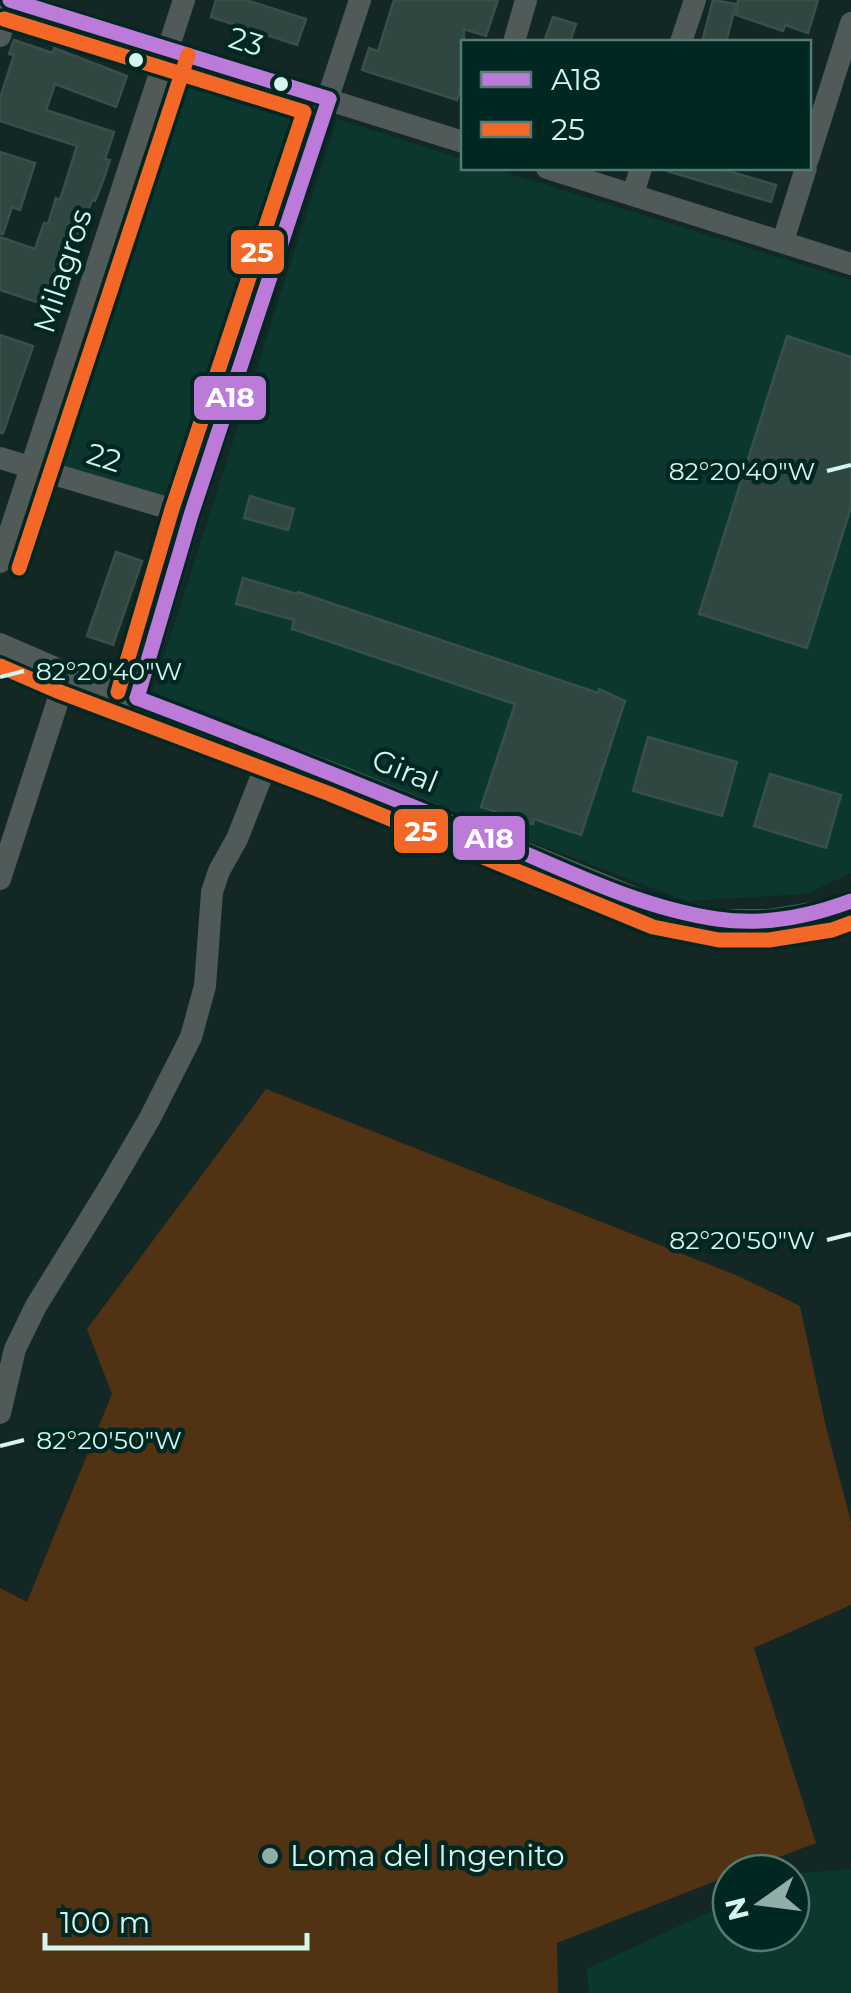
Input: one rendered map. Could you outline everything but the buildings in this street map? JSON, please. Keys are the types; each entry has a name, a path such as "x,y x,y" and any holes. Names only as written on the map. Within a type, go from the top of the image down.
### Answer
{"street":[{"name":"23","path":"11,0 461,141"},
{"path":"0,36 11,0"},
{"name":"Milagros","path":"0,562 184,0"},
{"path":"137,698 191,515 360,0"},
{"path":"515,40 526,0"},
{"path":"682,40 694,0"},
{"path":"811,150 851,23"},
{"path":"553,170 851,264"},
{"path":"633,194 641,170"},
{"path":"783,241 805,170"},
{"name":"22","path":"0,458 191,515"},
{"name":"Giral","path":"0,644 660,908 721,920 769,920 829,910 851,900"},
{"path":"0,879 67,673"},
{"path":"0,1413 15,1350 36,1306 134,1146 192,1038 205,986 212,892 272,750"}],"shaded area":[{"path":"175,83 308,121 175,509 46,468"},
{"path":"337,119 461,158 461,170 498,170 851,280 851,873 806,894 686,901 151,696"},
{"path":"266,1089 738,1276 800,1306 851,1522 851,1605 754,1648 816,1843 790,1853 711,1853 711,1883 557,1943 558,1993 0,1993 0,1588 27,1602 112,1394 87,1329"},
{"path":"851,1869 851,1993 589,1993 587,1969 711,1911 711,1953 811,1953 811,1872"}],"transit line":[{"name":"A18","path":"10,0 329,99"},
{"name":"25","path":"4,19 304,112 172,509 118,692"},
{"name":"25","path":"19,568 188,55"},
{"name":"A18","path":"137,698 191,515 329,99"},
{"name":"25","path":"0,666 330,794 653,927 719,940 769,940 851,923"},
{"name":"A18","path":"137,698 657,905 717,919 768,921 802,916 851,901"}],"place":[{"name":"Loma del Ingenito","path":"270,1856"}]}
